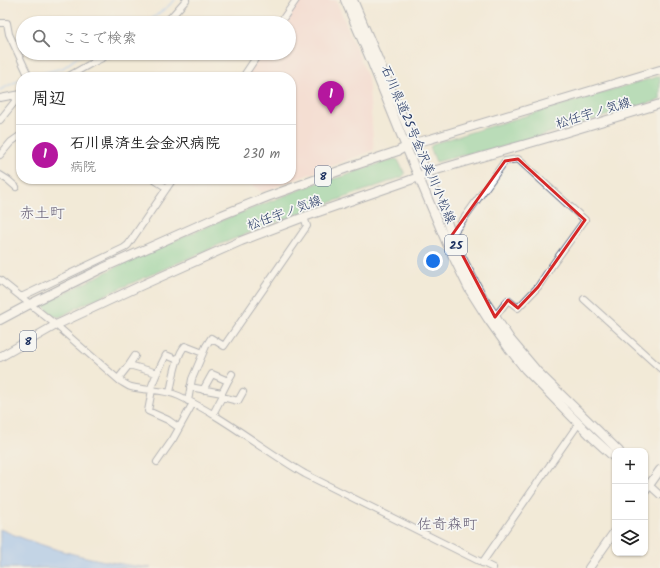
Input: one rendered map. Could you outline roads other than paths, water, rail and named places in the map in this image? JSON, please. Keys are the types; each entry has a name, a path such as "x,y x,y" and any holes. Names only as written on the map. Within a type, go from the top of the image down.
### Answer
{"main road":[{"name":"石川県道25号金沢美川小松線","path":"346,0 372,63 409,145 465,264 483,298 510,340 537,371 616,448"},
{"name":"石川県道25号金沢美川小松線","path":"353,0 409,145"},
{"name":"松任宇ノ気線","path":"0,320 128,256 266,197 398,151 409,145 660,70"},
{"name":"松任宇ノ気線","path":"0,357 56,326 140,286 241,241 423,175 660,104"},
{"name":"石川県道25号金沢美川小松線","path":"423,175 447,244 469,289 488,319 529,374 612,455"},
{"path":"648,484 660,470"},
{"path":"586,568 612,536"},
{"path":"589,568 612,536"}],"street":[{"path":"172,16 186,0"},
{"path":"285,16 296,0"},
{"path":"0,23 7,23 9,34 16,49"},
{"path":"21,60 27,72"},
{"path":"76,72 98,60"},
{"path":"246,72 254,60"},
{"path":"0,98 16,95"},
{"path":"0,120 16,100"},
{"path":"0,155 10,142 16,138"},
{"path":"452,235 505,161 518,159 585,220 538,287 518,308 508,300 495,317"},
{"path":"0,175 16,187"},
{"path":"161,184 166,188"},
{"path":"21,297 128,245 169,184"},
{"path":"157,462 173,439 190,402 190,387 192,379 206,346 211,338 224,346 307,226 304,217"},
{"path":"128,245 128,256"},
{"path":"0,280 118,379 130,387 170,393 178,396 213,414 305,474 493,568"},
{"path":"584,299 660,368"},
{"path":"170,393 178,360 183,348 185,346 203,353"},
{"path":"178,360 166,355 151,390 148,411 168,420 178,427"},
{"path":"118,379 135,356"},
{"path":"129,365 157,373"},
{"path":"203,390 212,374 228,381"},
{"path":"213,414 232,374"},
{"path":"190,387 222,395 238,401 243,392"},
{"path":"482,563 579,423"},
{"path":"648,487 660,495"}],"water":[{"path":"0,529 55,549 93,559 151,568 0,568"}],"waterway":[{"path":"155,16 175,0"},
{"path":"46,72 63,68 74,60"},
{"path":"0,90 16,82"}],"place":[{"name":"石川県済生会金沢病院","path":"331,114"}],"district":[{"name":"赤土町","path":"42,213"},
{"name":"佐奇森町","path":"447,524"}]}
